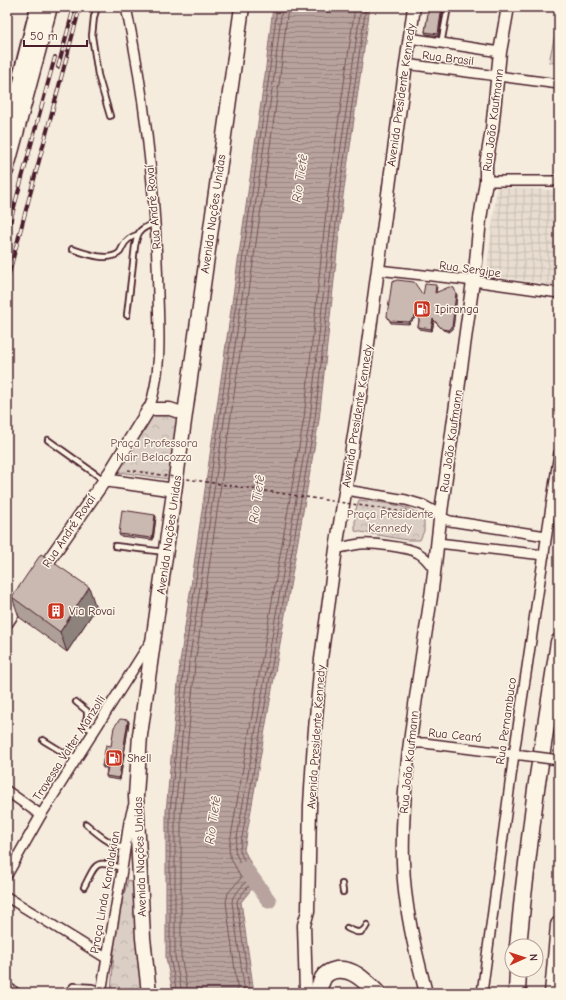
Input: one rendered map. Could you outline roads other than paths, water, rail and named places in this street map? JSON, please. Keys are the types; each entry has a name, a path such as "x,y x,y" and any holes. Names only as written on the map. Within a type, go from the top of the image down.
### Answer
{"highway":[{"path":"519,938 536,789 559,642"},
{"path":"553,993 559,925"},
{"path":"318,993 325,975 331,971 340,970 346,970 359,976 377,993"},
{"path":"517,993 518,978"}],"main road":[{"path":"7,131 40,7"},
{"path":"7,171 51,7"},
{"name":"Avenida Nações Unidas","path":"149,993 143,938 136,796 140,735 242,7"},
{"name":"Avenida Presidente Kennedy","path":"306,993 304,925 308,911 310,805 321,659 336,549 362,388 405,64 414,7"},
{"name":"Rua João Kaufmann","path":"426,993 413,942 407,909 403,862 404,799 410,743 435,571 440,517 475,272 480,219 486,181 486,164 492,130 500,52 508,7"},
{"path":"149,409 170,409 185,414"},
{"name":"Rua André Rovaí","path":"7,622 111,470 149,409"},
{"path":"104,480 175,490"},
{"path":"308,911 312,925 314,993"}],"street":[{"name":"Rua André Rovaí","path":"126,7 146,126 153,191 158,265 158,368 149,409"},
{"name":"Rua Brasil","path":"409,38 500,52"},
{"name":"Rua Brasil","path":"405,64 559,84"},
{"path":"486,181 559,181"},
{"name":"Rua Sergipe","path":"378,270 559,293"},
{"name":"Rua Pernambuco","path":"482,993 518,754 546,536 559,453"},
{"path":"346,490 406,500 423,505 434,511 440,517 450,521 546,536"},
{"path":"438,543 544,555"},
{"path":"336,549 362,544 407,549 423,556 435,571"},
{"name":"Travessa Valter Manzolli","path":"7,875 41,815 154,635"},
{"name":"Rua Ceará","path":"410,743 424,743 559,760"},
{"path":"7,791 41,815"},
{"name":"Praça Linda Kamalakian","path":"101,992 129,822 136,796"},
{"path":"7,897 106,958"},
{"path":"7,987 16,993"}],"lane":[{"path":"15,79 33,7"},
{"path":"97,7 94,17 92,36 98,75 110,116"},
{"path":"441,44 448,7"},
{"path":"72,249 95,256 113,256 120,252 130,237 137,235 142,230 155,223"},
{"path":"127,315 137,235"},
{"path":"48,440 104,480"},
{"path":"115,546 166,552"},
{"path":"7,597 18,605"},
{"path":"76,702 87,711 87,718 84,723 85,726 94,731"},
{"path":"43,740 69,756 78,757"},
{"path":"86,824 102,838 125,849"},
{"path":"84,887 94,868 99,864 105,863 122,868"},
{"path":"342,884 343,892"},
{"path":"347,928 355,932 360,932 365,929 367,925"},
{"path":"66,993 73,986 92,987 101,992"}],"water":[{"name":"Rio Tietê","path":"273,7 370,7 343,196 319,420 244,850 259,880 241,902 254,993 173,993 166,958 166,812 180,662 265,75"}],"waterway":[{"path":"245,868 269,901"}],"railway":[{"path":"58,67 74,7"},
{"path":"7,281 80,7"},
{"path":"7,233 55,57"}],"place":[{"name":"Ipiranga","path":"422,309"},
{"name":"Via Rovai","path":"56,611"},
{"name":"Shell","path":"114,758"}],"park label":[{"name":"Praça Professora Nair Belacozza","path":"154,450"},
{"name":"Praça Presidente Kennedy","path":"390,521"}]}
